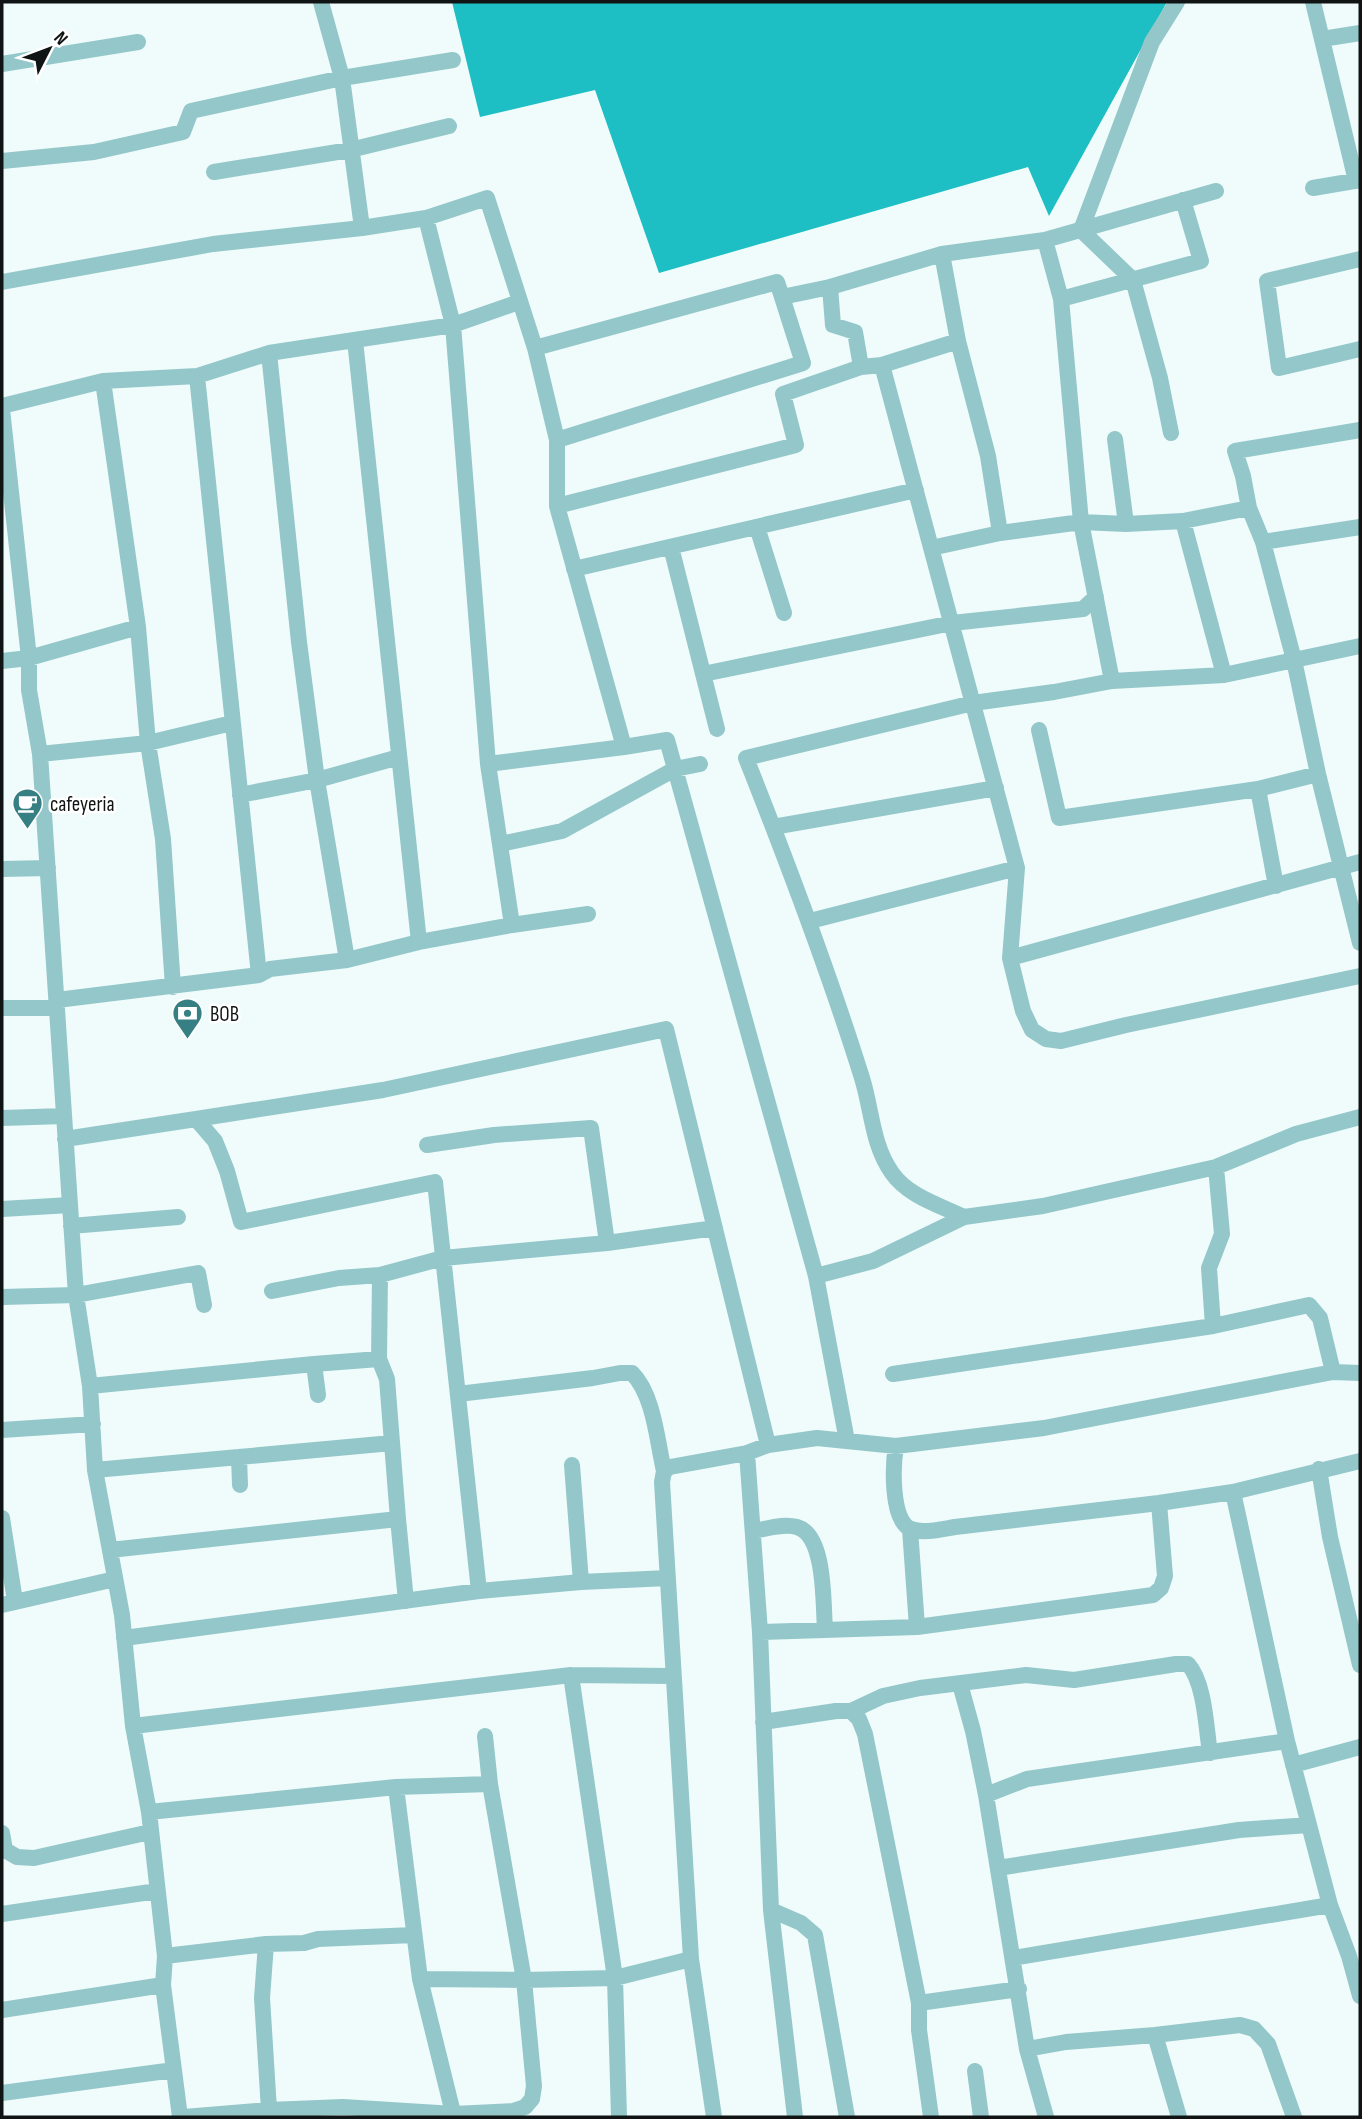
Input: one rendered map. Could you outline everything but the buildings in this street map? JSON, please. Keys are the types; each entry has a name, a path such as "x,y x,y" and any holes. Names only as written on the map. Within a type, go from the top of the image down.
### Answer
{"street":[{"path":"321,2 342,78 362,228"},
{"path":"1081,230 1152,42 1177,2"},
{"path":"1313,2 1358,180 1313,188"},
{"path":"1322,39 1360,33"},
{"path":"2,64 138,42"},
{"path":"2,161 94,152 183,132 191,111 342,78 453,60"},
{"path":"214,172 350,150 449,126"},
{"path":"782,298 830,287 942,254 1045,240 1216,191"},
{"path":"2,282 213,244 362,228 426,218 487,198 535,348 557,440 556,506 624,747"},
{"path":"1061,299 1201,261 1183,200"},
{"path":"426,218 453,325 488,764 512,925"},
{"path":"1081,230 1133,280 1160,378 1171,433"},
{"path":"1045,240 1061,299 1081,522 1112,681"},
{"path":"942,254 958,341 988,456 1000,533"},
{"path":"1360,259 1267,281 1279,368 1360,349"},
{"path":"535,348 777,282 803,363 557,440"},
{"path":"830,287 834,325 856,332 861,367"},
{"path":"485,1736 490,1784 524,1980 534,2086 532,2099 525,2107 513,2111 454,2116 343,2107 182,2117 163,1985 164,1956 149,1812 133,1726 115,1579 95,1470 90,1386 76,1295 40,754 29,690 29,658 2,408 103,382 197,376 270,353 453,325 519,302"},
{"path":"355,340 419,942"},
{"path":"556,506 796,445 783,394 861,367 882,365 958,341"},
{"path":"270,353 299,642 317,780 347,960"},
{"path":"882,365 1017,867 1010,958 1023,1012 1032,1030 1046,1039 1061,1041 1360,975"},
{"path":"197,376 259,975"},
{"path":"103,382 138,626 148,743 163,839 173,987"},
{"path":"1360,430 1235,451 1294,660 1318,774 1360,943"},
{"path":"1115,439 1126,524"},
{"path":"574,569 916,490"},
{"path":"931,548 1000,533 1081,522 1183,522 1249,508"},
{"path":"1183,522 1224,675"},
{"path":"757,527 784,613"},
{"path":"1262,542 1360,527"},
{"path":"671,547 717,729"},
{"path":"703,674 951,624 1083,609 1096,597"},
{"path":"2,661 29,658 138,626"},
{"path":"964,1217 907,1189 892,1173 878,1149 863,1080 810,921 746,758 973,703 1112,681 1224,675 1360,646"},
{"path":"40,754 148,743 232,723"},
{"path":"1038,730 1059,818 1258,789 1318,774"},
{"path":"488,764 667,740 816,1276 846,1440"},
{"path":"240,795 317,780 399,757"},
{"path":"500,844 562,831 675,769 700,764"},
{"path":"774,827 996,788"},
{"path":"1258,789 1276,887"},
{"path":"1010,958 1276,887 1341,865 1360,862"},
{"path":"810,921 1017,867"},
{"path":"2,869 48,868"},
{"path":"2,1008 57,1004 259,975 270,969 347,960 419,942 588,914"},
{"path":"65,1139 383,1090 666,1029 768,1445"},
{"path":"2,1118 64,1116"},
{"path":"816,1276 873,1261 964,1217 1043,1206 1216,1167 1296,1134 1360,1117"},
{"path":"196,1119 215,1141 227,1171 241,1222 435,1182 479,1591"},
{"path":"427,1145 494,1135 591,1128 607,1242"},
{"path":"1213,1326 1209,1268 1222,1234 1216,1167"},
{"path":"2,1209 70,1205"},
{"path":"71,1226 178,1217"},
{"path":"272,1291 339,1278 380,1275 443,1258 715,1228"},
{"path":"2,1297 76,1295 198,1273 204,1305"},
{"path":"380,1275 379,1359 387,1379 406,1601"},
{"path":"893,1374 1213,1326 1309,1305 1320,1318 1333,1372"},
{"path":"90,1386 379,1359"},
{"path":"314,1364 318,1395"},
{"path":"664,1471 670,1467 747,1453 768,1445 817,1438 896,1446 1044,1428 1333,1372 1360,1373"},
{"path":"458,1394 620,1373 632,1374 639,1380 647,1396 664,1471 662,1482 672,1676 691,1959 714,2117"},
{"path":"2,1430 93,1424"},
{"path":"95,1470 392,1443"},
{"path":"896,1446 892,1470 895,1497 903,1523 910,1529 945,1528 1233,1492 1360,1461"},
{"path":"747,1453 760,1632 771,1910 795,2117"},
{"path":"239,1457 240,1485"},
{"path":"572,1465 581,1582"},
{"path":"1319,1469 1330,1537 1360,1665"},
{"path":"1233,1492 1293,1765 1330,1905 1355,1955 1360,1996"},
{"path":"760,1632 916,1627 1153,1595 1161,1588 1166,1577 1159,1503"},
{"path":"2,1518 8,1603 115,1579"},
{"path":"110,1550 398,1519"},
{"path":"753,1531 784,1526 798,1527 807,1532 820,1560 825,1630"},
{"path":"910,1529 916,1627"},
{"path":"124,1638 479,1591 668,1578"},
{"path":"763,1722 851,1711 883,1696 920,1688 1026,1675 1074,1680 1188,1664 1199,1685 1210,1753"},
{"path":"133,1726 571,1675 672,1676"},
{"path":"571,1675 615,1978 620,2117"},
{"path":"960,1684 986,1795 1027,2049 1046,2117"},
{"path":"851,1711 859,1719 865,1734 919,2003 919,2030 931,2117"},
{"path":"986,1795 1027,1779 1287,1741"},
{"path":"1293,1765 1360,1747"},
{"path":"149,1812 396,1787 490,1784"},
{"path":"396,1787 420,1979 454,2116"},
{"path":"998,1868 1239,1830 1309,1825"},
{"path":"2,1833 5,1850 17,1857 34,1858 150,1832"},
{"path":"2,1914 157,1891"},
{"path":"1013,1958 1330,1905"},
{"path":"771,1910 801,1923 815,1935 847,2117"},
{"path":"164,1956 266,1944 304,1943 318,1939 414,1935"},
{"path":"266,1944 262,1998 269,2110"},
{"path":"420,1979 615,1978 691,1959"},
{"path":"2,2010 163,1985"},
{"path":"919,2003 1019,1989"},
{"path":"1027,2049 1066,2042 1240,2025 1254,2029 1268,2044 1294,2117"},
{"path":"1155,2035 1179,2117"},
{"path":"2,2094 174,2070"},
{"path":"975,2071 981,2117"}],"water":[{"path":"452,2 1167,2 1049,216 1028,167 659,273 595,90 480,117"}],"place":[{"name":"cafeyeria","path":"27,831"},
{"name":"BOB","path":"187,1041"}]}
